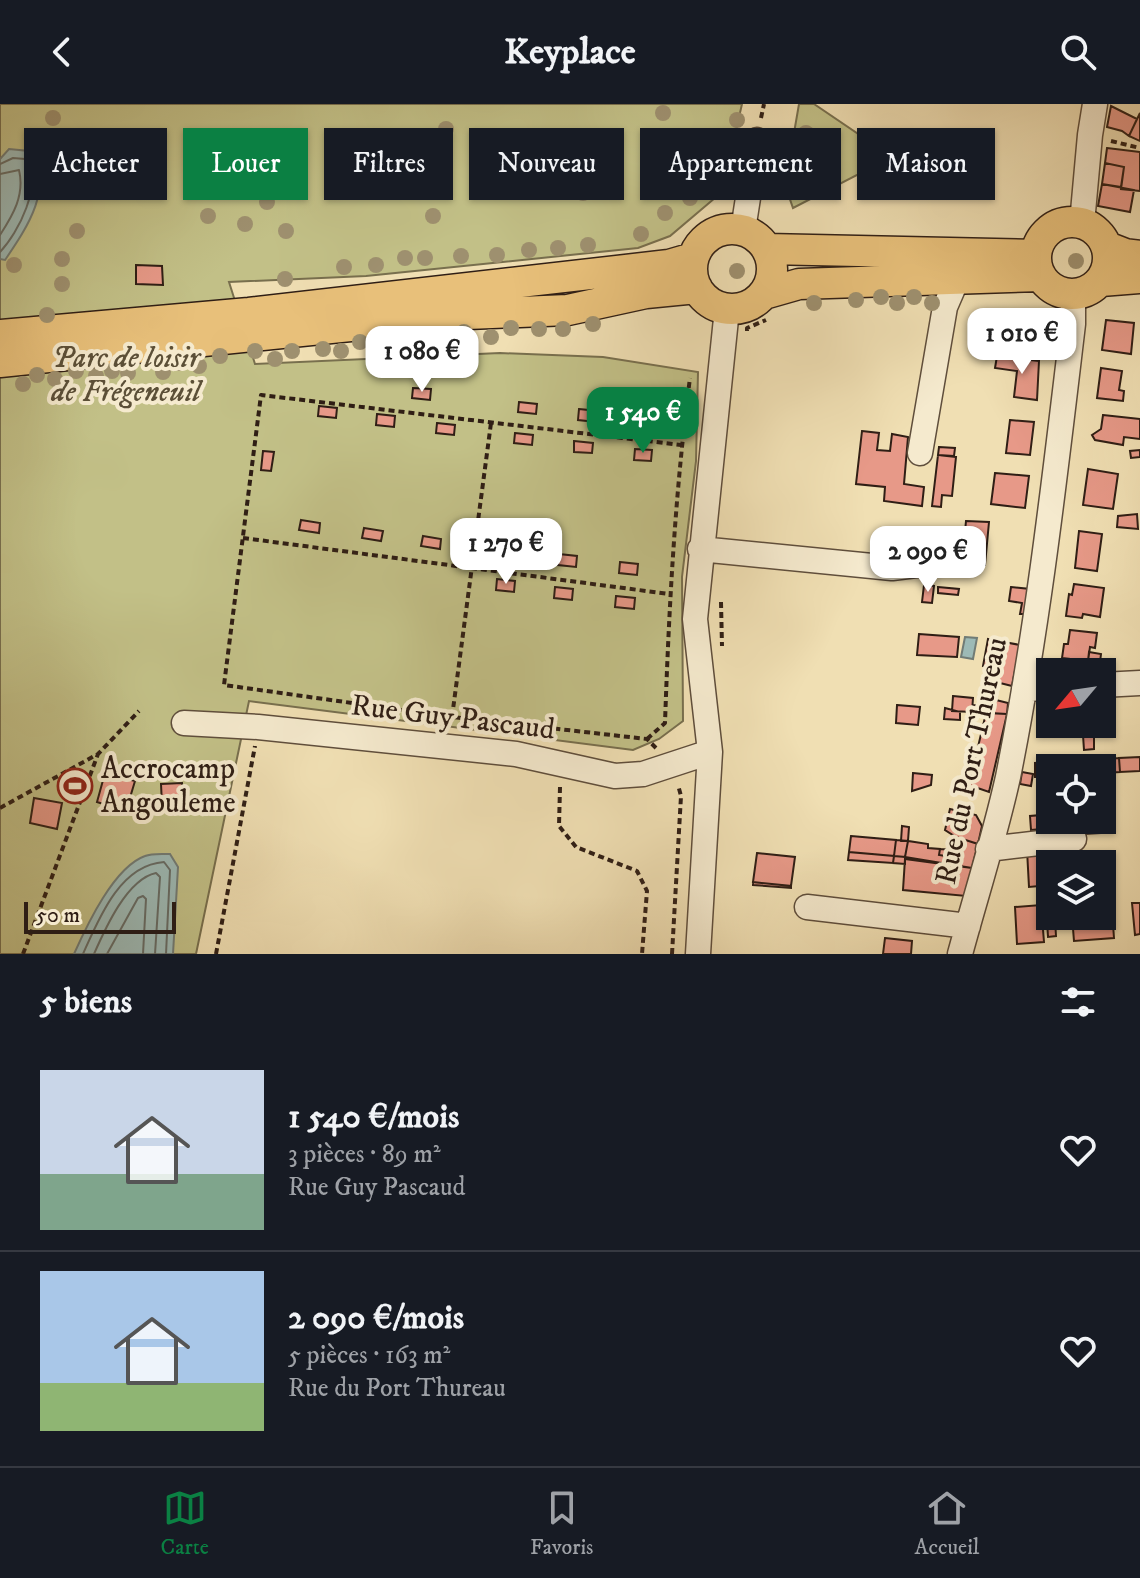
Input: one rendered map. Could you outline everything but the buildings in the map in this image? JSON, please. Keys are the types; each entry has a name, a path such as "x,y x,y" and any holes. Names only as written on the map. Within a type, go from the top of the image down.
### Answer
{"main road":[{"path":"1072,222 1093,228 1107,247 1109,259 1101,281 1093,288 1073,295 1054,290 1039,265 1044,235 1052,228 1072,222"},
{"path":"764,294 772,272 767,249 752,234 730,229 707,237 693,258 693,279 704,298 714,306 727,309 740,309 753,304 764,294 799,284 958,277 1039,265"},
{"path":"1107,247 1140,256"},
{"path":"767,249 1039,265"},
{"path":"0,335 249,313 669,265 693,258"},
{"path":"1101,281 1140,278"},
{"path":"0,362 468,314 568,310 646,293 697,288"}],"street":[{"path":"1082,223 1095,104"},
{"path":"743,230 748,200"},
{"path":"920,453 945,307 958,277"},
{"name":"Rue du Port Thureau","path":"960,954 1007,781 1024,689 1048,534 1073,324 1073,295"},
{"path":"698,954 710,752 695,619 727,309"},
{"path":"700,549 892,568 940,562"},
{"path":"1116,684 1140,683"},
{"path":"1024,689 1036,689"},
{"name":"Rue Guy Pascaud","path":"184,723 258,727 516,754 615,776 643,774 710,752"},
{"path":"988,849 1074,839"},
{"path":"807,907 968,926"}],"path":[{"path":"1090,135 1140,148"},
{"path":"647,739 665,723 669,594 681,445 690,378"},
{"path":"672,954 681,796 672,764 647,739 452,717 224,685 261,395 681,445"},
{"path":"452,717 491,423"},
{"path":"243,538 669,594"},
{"path":"0,808 98,754 139,711"},
{"path":"216,954 258,727"},
{"path":"23,954 98,754"},
{"path":"560,764 559,826 576,847 637,871 647,891 642,954"}],"green space":[{"name":"Parc de loisir de Frégeneuil","path":"0,104 742,104 737,128 640,128 640,200 713,200 670,236 638,248 366,276 229,282 255,364 500,353 603,357 698,372 696,461 682,577 683,721 659,739 633,750 249,701 196,954 0,954"},
{"path":"799,104 814,104 857,133 857,175 841,183 841,128 795,128"},
{"path":"790,200 809,200 793,208"}],"water":[{"path":"9,149 24,150 24,200 37,200 29,221 5,260 0,259 0,159"},
{"path":"965,637 977,638 973,659 961,657"},
{"path":"170,854 178,867 173,954 74,954 103,898 123,872 145,856"}],"place":[{"name":"Accrocamp Angouleme","path":"75,786"}]}
